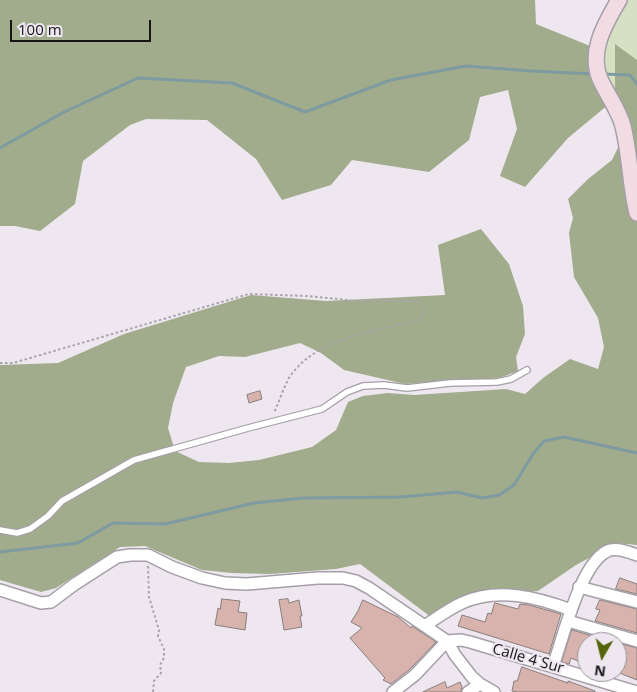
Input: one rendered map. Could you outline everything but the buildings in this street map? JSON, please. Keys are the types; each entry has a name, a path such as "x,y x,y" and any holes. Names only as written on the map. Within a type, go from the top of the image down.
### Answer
{"main road":[{"path":"619,0 609,17 599,41 596,64 601,84 616,108 622,123 637,213"}],"street":[{"path":"553,666 580,587 595,562 602,555 612,550 637,555"},
{"path":"0,590 42,603 51,602 75,584 117,558 130,555 148,555 172,567 202,578 225,583 255,584 343,578 356,581 369,588 447,641 464,668 480,684 494,692"},
{"path":"580,587 637,602"},
{"path":"426,626 464,602 482,597 526,596 547,601 570,616 637,641"},
{"name":"Calle 4 Sur","path":"447,641 461,640 637,692"},
{"path":"393,692 405,685 447,641"},
{"path":"468,692 480,684"}],"lane":[{"path":"0,530 17,533 30,529 48,516 62,501 134,460 270,422 322,410 347,392 363,386 384,385 407,388 450,383 497,382 511,379 528,370"}],"path":[{"path":"0,363 13,363 249,294 307,296 356,301 404,300 417,301 422,306 424,311 419,320 348,338 314,354 290,377 270,422"},
{"path":"148,555 149,598 159,630 158,636 164,649 164,658 160,665 161,673 154,681 153,692"}],"green space":[{"path":"0,0 535,0 536,24 600,50 599,63 615,97 615,44 637,60 637,545 617,543 576,565 538,591 470,597 431,617 360,564 336,569 270,574 232,573 202,570 145,546 120,547 56,588 41,592 0,580 0,365 58,363 124,334 251,295 326,301 445,295 438,245 481,229 509,264 523,306 525,334 516,357 518,371 502,377 485,380 405,384 344,370 321,353 300,343 245,357 219,356 186,367 173,403 168,428 175,451 199,462 229,463 259,460 312,447 336,430 348,402 363,396 388,393 414,395 506,389 525,394 543,378 570,359 598,369 604,347 598,318 574,277 569,233 573,218 568,199 588,179 612,160 629,125 615,99 568,138 525,187 500,176 517,129 508,90 480,97 469,140 429,172 352,160 331,185 282,200 256,159 207,120 146,119 130,125 83,161 75,204 40,231 15,226 0,226"},
{"path":"626,0 637,0 637,60 615,45 615,99 607,87 600,50"}],"waterway":[{"path":"0,148 64,112 138,78 232,83 305,112 391,80 466,66 595,74"},
{"path":"603,74 630,75 637,84"},
{"path":"0,552 78,543 113,523 165,524 254,503 303,498 400,497 457,492 482,498 499,495 514,485 533,454 544,441 564,437 637,453"}]}
